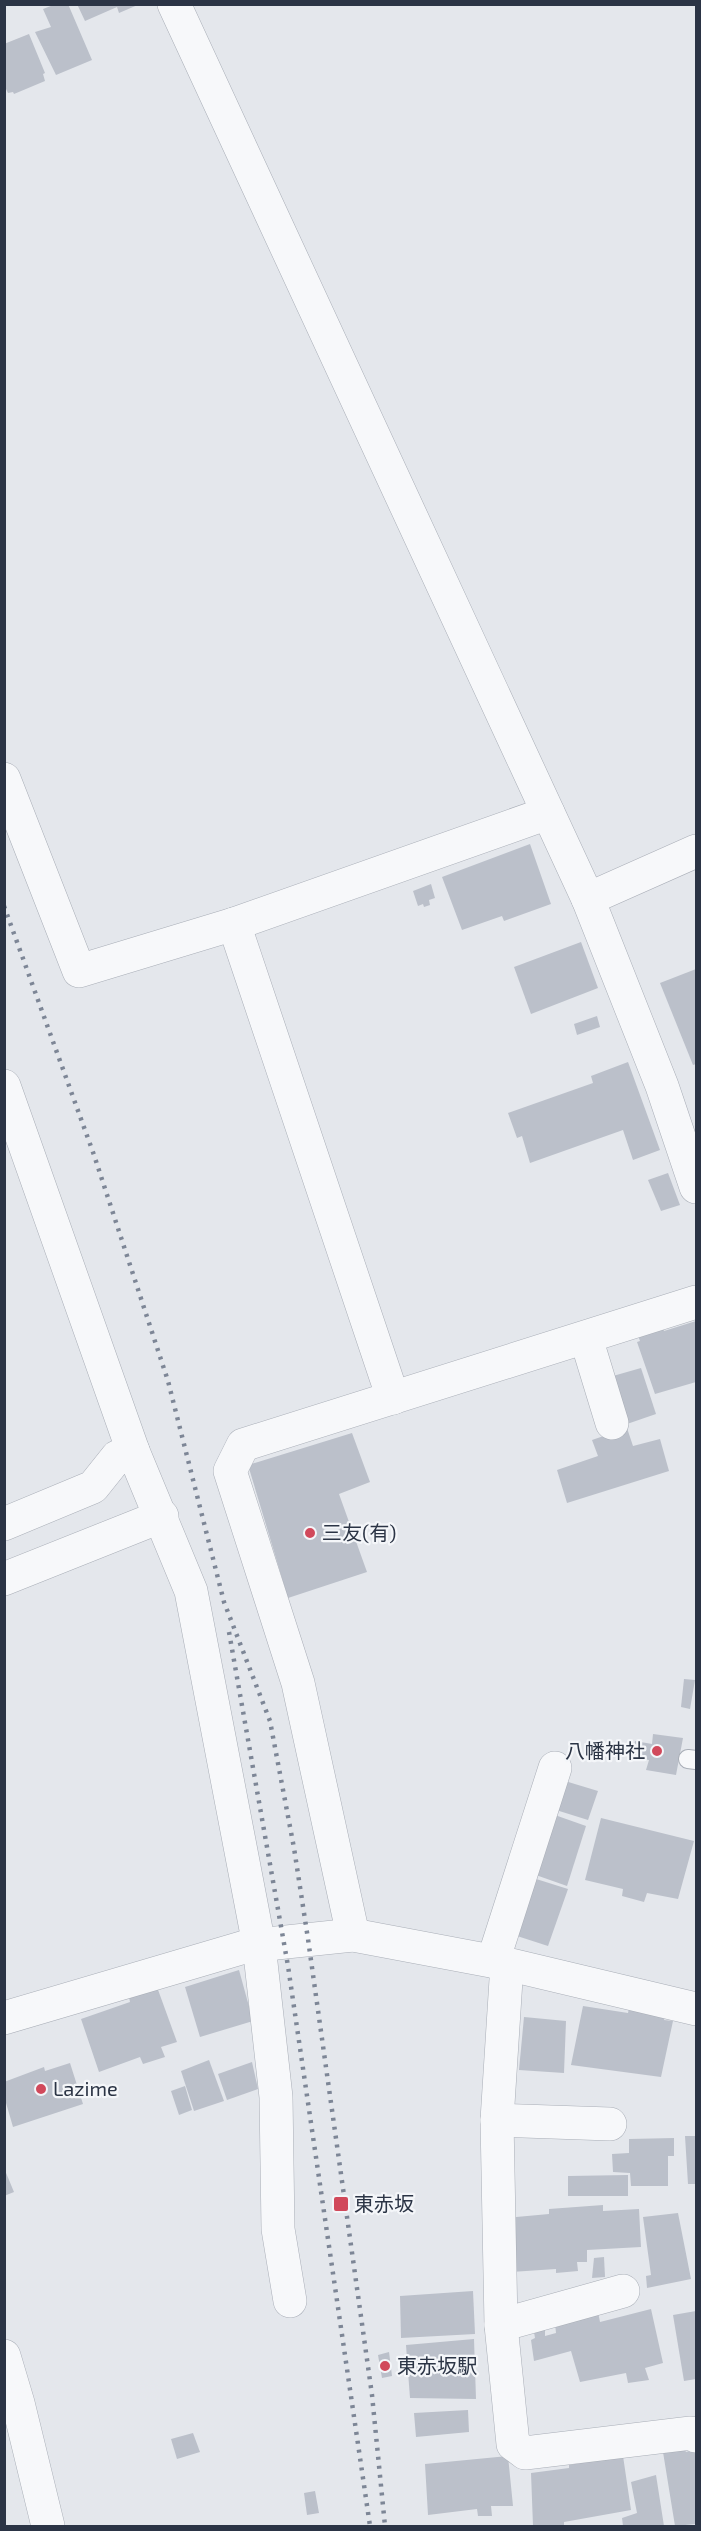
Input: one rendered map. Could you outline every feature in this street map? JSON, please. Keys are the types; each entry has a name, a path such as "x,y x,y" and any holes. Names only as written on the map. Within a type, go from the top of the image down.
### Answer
{"street":[{"path":"174,4 588,899 663,1086 696,1187"},
{"path":"4,779 79,971 234,924 548,813"},
{"path":"588,899 696,851"},
{"path":"234,924 393,1398"},
{"path":"4,1086 133,1451 162,1516 191,1591 259,1945 276,2097 278,2229 290,2301"},
{"path":"353,1935 298,1683 230,1471 243,1445 696,1302"},
{"path":"586,1338 612,1423"},
{"path":"4,1524 93,1487 117,1457 133,1451"},
{"path":"4,1579 162,1516"},
{"path":"555,1768 500,1963 498,2120 501,2325 513,2444 525,2453 691,2433 696,2436"},
{"path":"4,2018 259,1945 353,1935 500,1963 696,2009"},
{"path":"498,2120 610,2124"},
{"path":"501,2325 623,2291"},
{"path":"4,2356 48,2526"}],"building":[{"path":"56,4 68,4 92,60 56,75 35,32 51,27 43,9"},
{"path":"77,4 140,4 119,13 117,7 85,21"},
{"path":"29,34 45,73 43,74 45,81 14,94 13,92 8,93 4,85 4,44"},
{"path":"530,844 551,904 504,921 502,916 462,930 442,877"},
{"path":"431,884 435,898 429,900 430,905 418,906 413,891"},
{"path":"581,942 598,988 531,1014 514,967"},
{"path":"696,969 696,1064 693,1065 660,983"},
{"path":"597,1016 600,1027 577,1035 574,1024"},
{"path":"628,1062 660,1150 633,1160 623,1130 530,1163 522,1136 517,1138 508,1113 593,1083 591,1076"},
{"path":"668,1173 680,1205 661,1211 648,1180"},
{"path":"696,1321 696,1382 655,1394 637,1342 640,1341 637,1333 662,1324 664,1331"},
{"path":"641,1368 656,1414 627,1424 613,1376"},
{"path":"627,1428 633,1446 660,1439 669,1471 567,1503 557,1470 598,1456 592,1440"},
{"name":"三友(有)","path":"352,1433 370,1482 339,1494 367,1572 288,1598 248,1465"},
{"path":"684,1679 695,1680 690,1709 681,1707"},
{"name":"八幡神社","path":"653,1734 683,1738 676,1775 646,1770 649,1760 633,1757 635,1741 652,1744"},
{"path":"621,1743 630,1744 629,1755 620,1754"},
{"path":"565,1781 598,1791 588,1820 556,1810"},
{"path":"552,1814 586,1826 567,1886 533,1874"},
{"path":"601,1818 694,1841 678,1899 647,1893 644,1902 622,1896 623,1889 585,1880"},
{"path":"533,1878 568,1889 548,1946 514,1935"},
{"path":"239,1970 253,2021 200,2037 185,1987"},
{"path":"157,1987 177,2042 161,2047 165,2057 143,2064 140,2057 99,2072 81,2019 130,2002 129,1997"},
{"path":"583,2006 628,2013 629,2008 666,2015 664,2020 673,2021 661,2077 571,2065"},
{"path":"524,2017 566,2021 564,2073 519,2070"},
{"path":"209,2060 224,2101 194,2111 181,2071"},
{"path":"252,2062 258,2089 227,2100 218,2074"},
{"name":"Lazime","path":"70,2063 83,2104 13,2127 4,2096 4,2082 44,2067 45,2071"},
{"path":"185,2086 192,2110 179,2115 171,2091"},
{"path":"685,2136 696,2136 696,2184 688,2184"},
{"path":"674,2138 674,2156 668,2156 668,2186 631,2186 630,2173 613,2172 612,2154 629,2153 629,2139"},
{"path":"4,2168 14,2192 4,2196"},
{"path":"628,2175 628,2196 568,2196 568,2176"},
{"path":"603,2205 603,2211 639,2209 641,2247 587,2250 587,2262 577,2262 578,2271 556,2273 556,2269 511,2272 506,2218 549,2214 549,2209"},
{"path":"678,2213 691,2279 647,2288 646,2276 651,2275 643,2217"},
{"path":"604,2257 605,2277 592,2278 594,2258"},
{"path":"473,2291 475,2334 401,2338 400,2296"},
{"path":"651,2309 663,2363 645,2368 649,2380 628,2383 626,2373 580,2382 571,2351 534,2361 531,2340 535,2338 534,2332 545,2328 545,2336 556,2333 555,2323 598,2312 600,2322"},
{"path":"696,2311 696,2379 684,2381 673,2315"},
{"path":"474,2339 476,2399 410,2398 406,2345"},
{"name":"東赤坂駅","path":"389,2352 392,2376 382,2378 378,2355"},
{"path":"468,2410 469,2432 416,2437 414,2413"},
{"path":"193,2433 200,2452 177,2459 171,2439"},
{"path":"683,2446 686,2452 696,2449 696,2524 675,2526 663,2452"},
{"path":"508,2456 513,2506 491,2506 492,2516 478,2516 477,2509 428,2515 425,2464"},
{"path":"623,2456 631,2510 564,2522 564,2526 533,2526 531,2473 569,2468 569,2465"},
{"path":"656,2475 664,2526 623,2526 622,2518 637,2513 631,2482"},
{"path":"315,2491 319,2513 307,2515 304,2493"}],"railway":[{"path":"4,906 94,1155 168,1381 224,1602 270,1721 294,1848 308,1939 372,2395 385,2526"},
{"path":"229,1632 288,1966 370,2526"}],"place":[{"name":"三友(有)","path":"310,1533"},
{"name":"八幡神社","path":"657,1751"},
{"name":"Lazime","path":"41,2089"},
{"name":"東赤坂","path":"341,2204"},
{"name":"東赤坂駅","path":"385,2366"}]}
